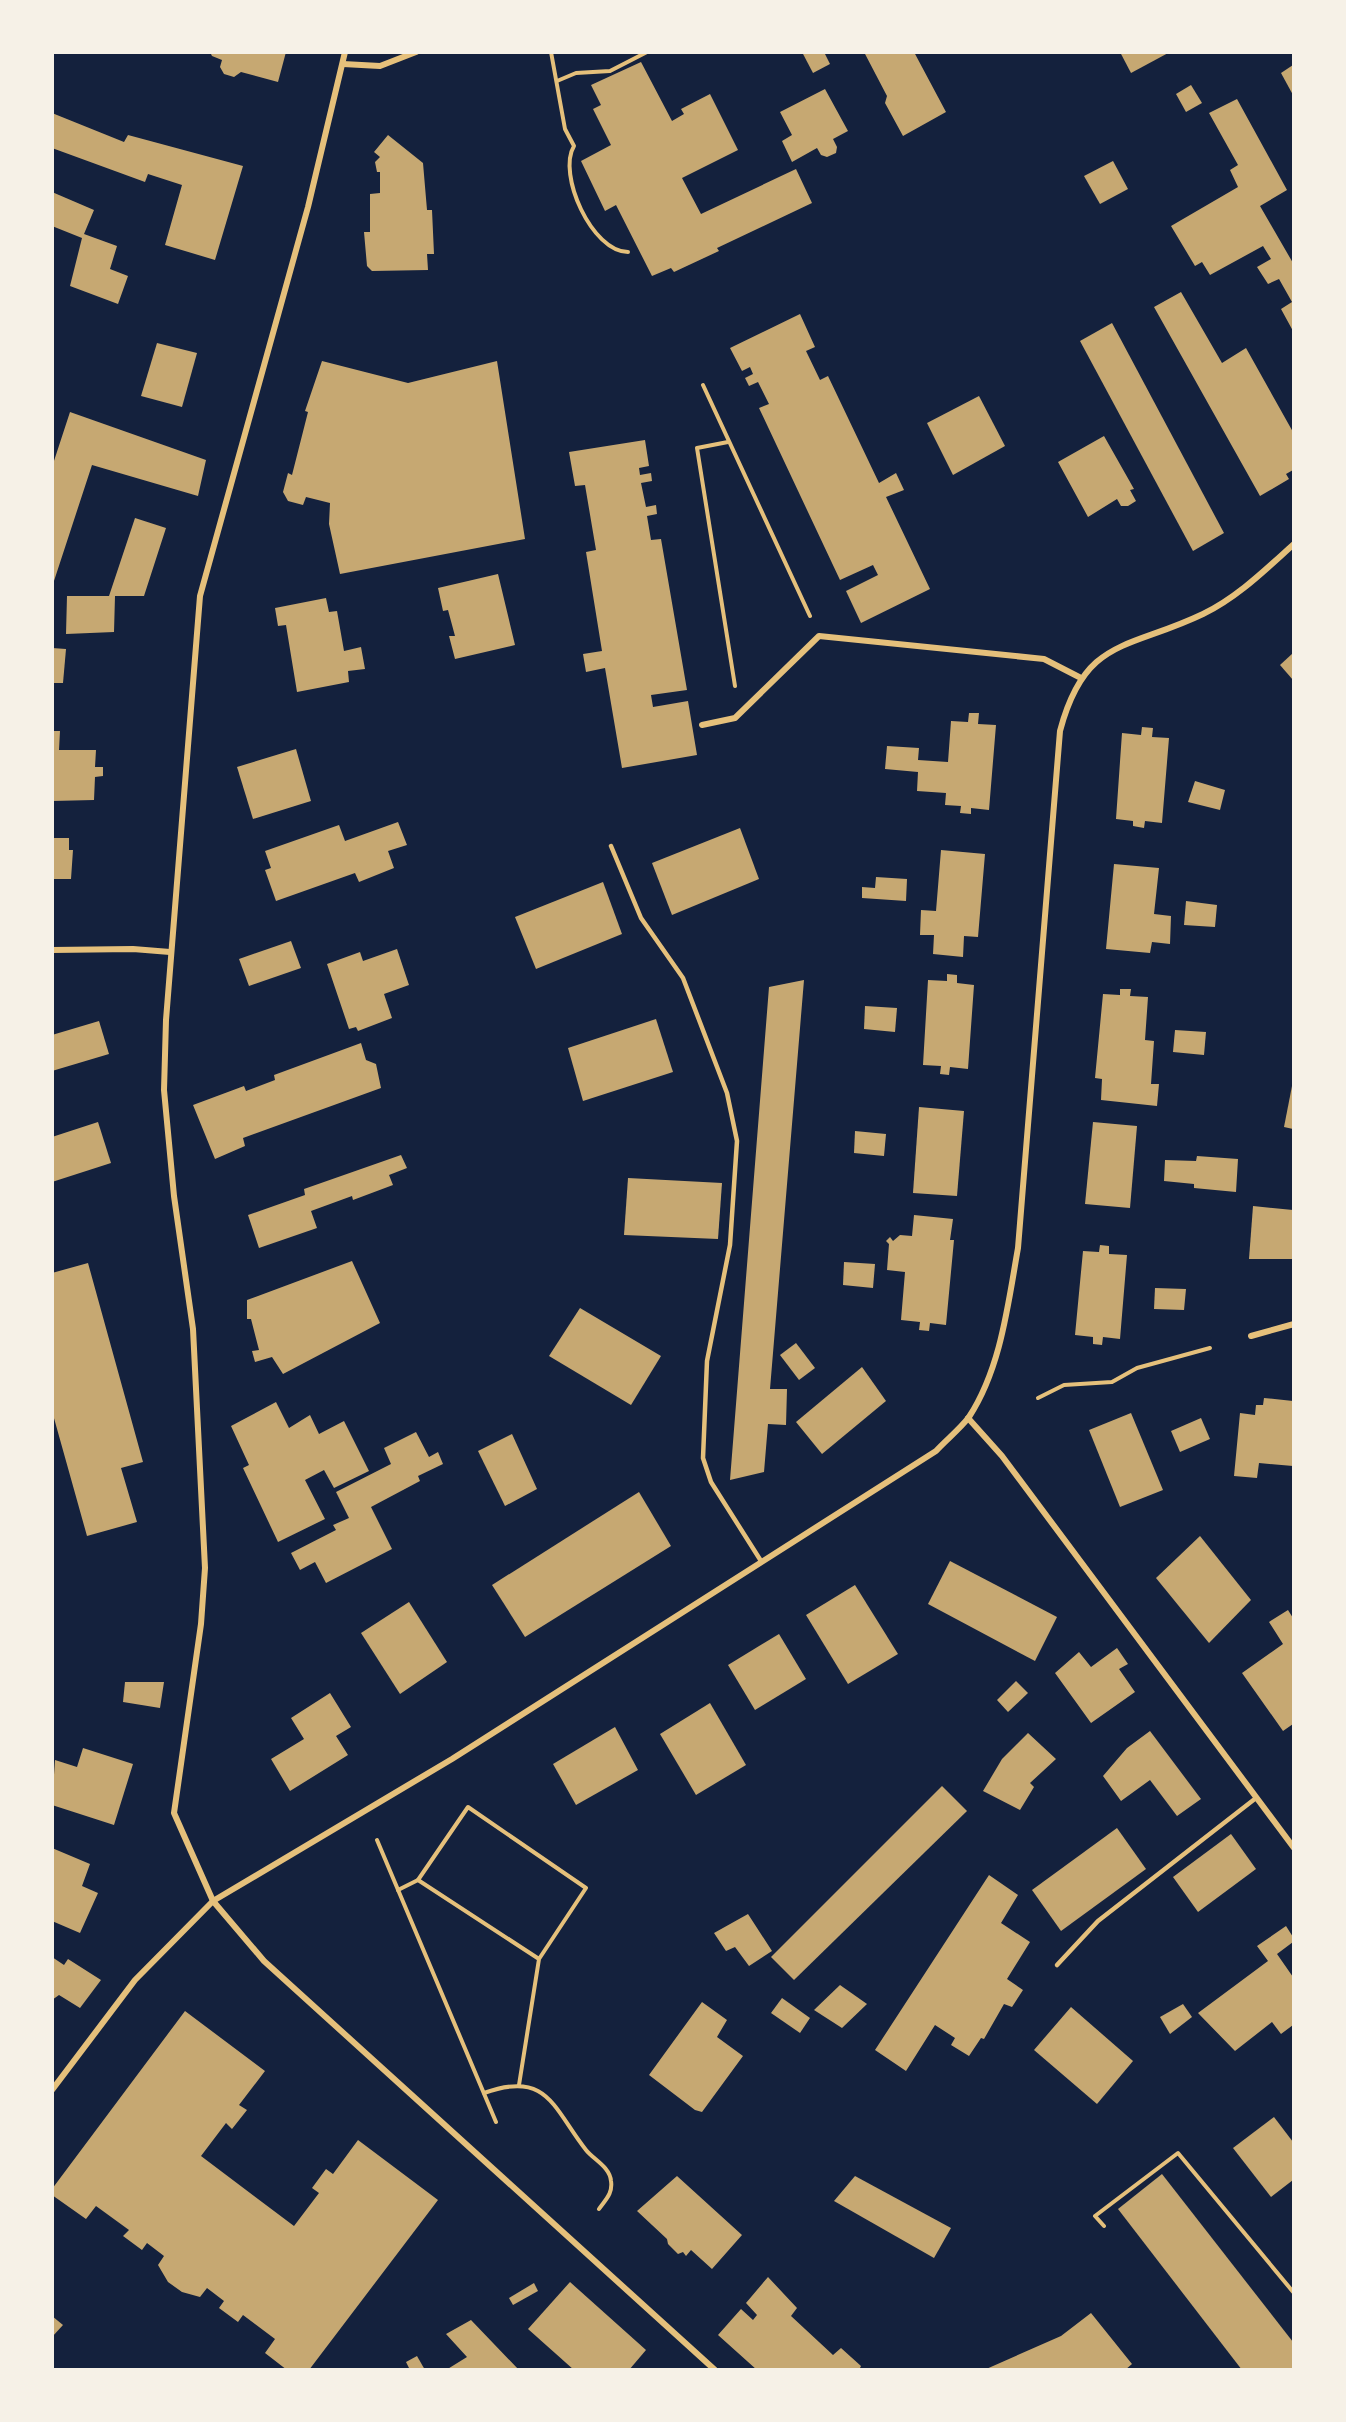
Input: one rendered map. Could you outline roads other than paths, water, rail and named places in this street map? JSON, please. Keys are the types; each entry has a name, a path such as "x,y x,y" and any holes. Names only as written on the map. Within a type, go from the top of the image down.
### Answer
{"street":[{"path":"345,52 308,207 200,596 170,952 164,1090 174,1196 193,1329 205,1568 201,1624 174,1813 213,1901 264,1961 715,2370"},
{"path":"343,64 380,66 416,52"},
{"path":"52,2090 135,1980 213,1901 452,1759 936,1450 968,1418 988,1378 1005,1326 1018,1248 1060,731 1068,700 1081,678 1100,658 1119,647 1204,614 1244,588 1293,544"},
{"path":"702,726 735,718 819,636 1044,659 1081,678"},
{"path":"52,950 133,949 170,952"},
{"path":"1251,1336 1293,1324"},
{"path":"968,1418 1002,1456 1293,1848"}],"lane":[{"path":"611,846 641,918 682,978 727,1093 737,1141 730,1245 707,1361 703,1458 711,1482 761,1561"},
{"path":"1057,1965 1098,1922 1256,1798"}]}
